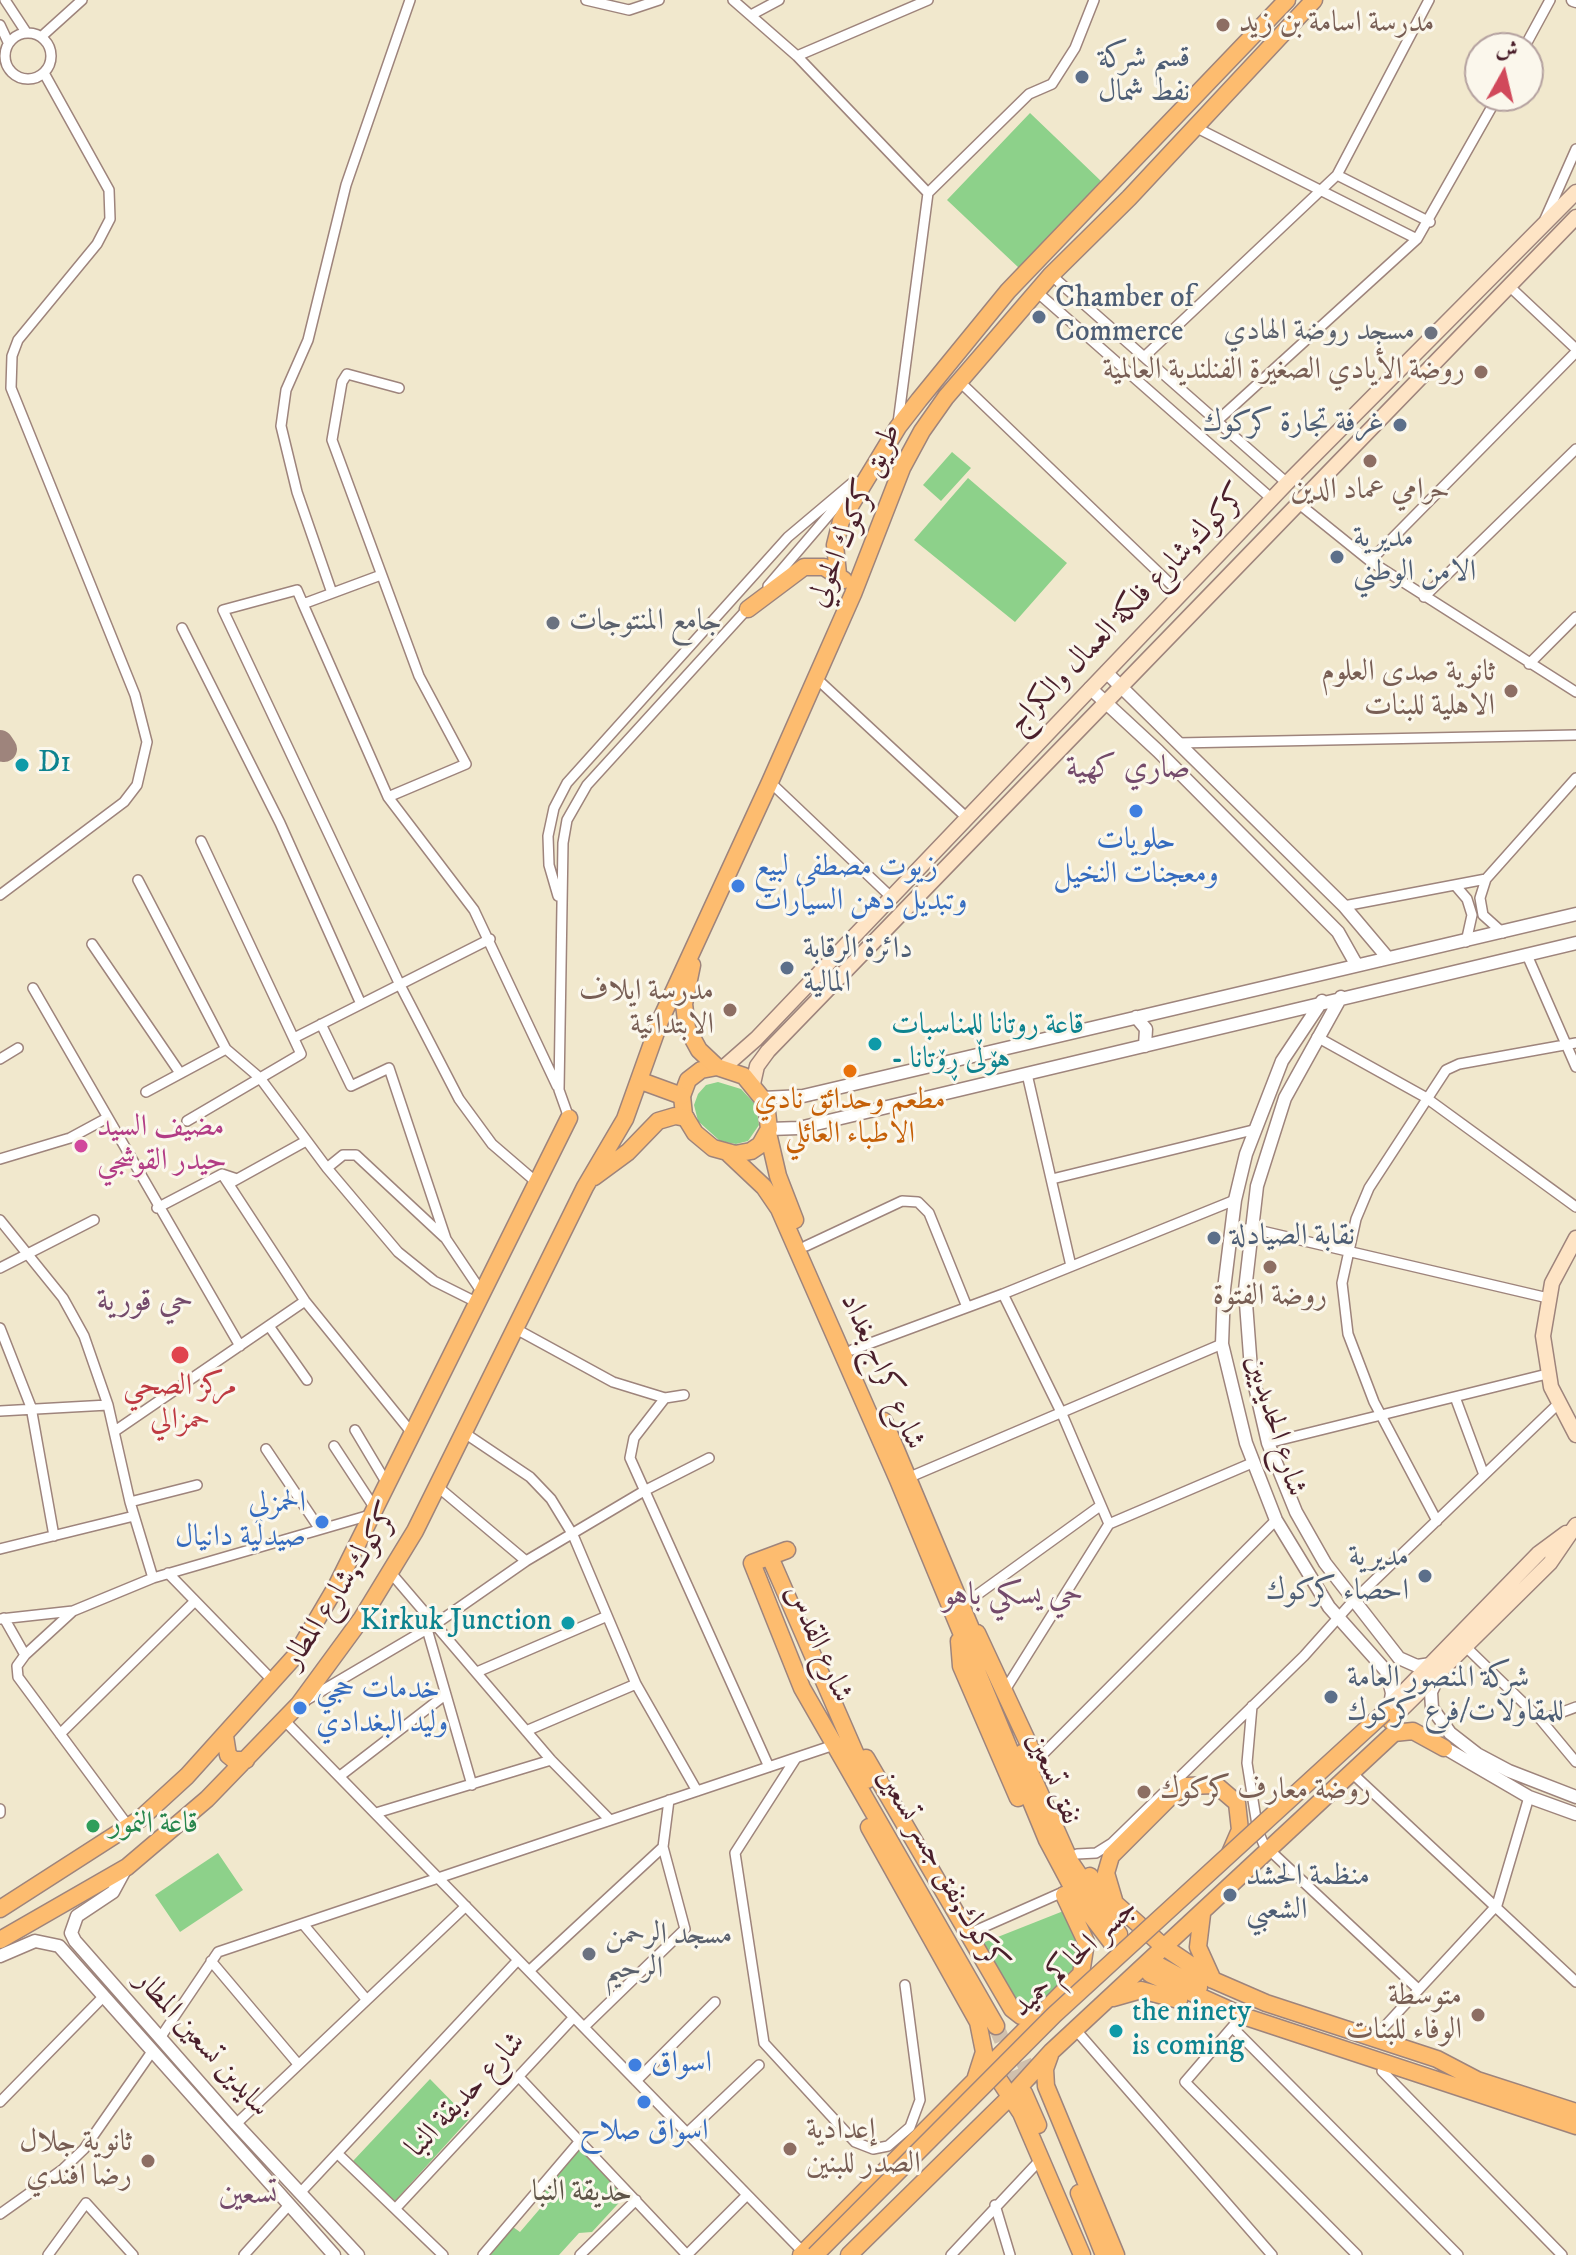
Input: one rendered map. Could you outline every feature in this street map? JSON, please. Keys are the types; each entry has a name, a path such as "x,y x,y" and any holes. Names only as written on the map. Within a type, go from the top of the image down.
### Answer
{"main road":[{"name":"طريق كركوك الحولي","path":"838,574 838,529 898,427 1008,291 1287,0"},
{"name":"طريق كركوك الحولي","path":"604,1156 641,1081 660,1021 853,594 911,449 959,381 1051,275 1129,198 1314,0"},
{"path":"1113,180 1129,198"},
{"name":"كركوك,شارع فلكة العمال والكراج","path":"720,1067 756,1039 1287,483 1576,192"},
{"name":"كركوك,شارع فلكة العمال والكراج","path":"753,1084 757,1066 768,1051 1576,217"},
{"path":"748,609 804,567 824,567 838,574 853,594"},
{"path":"694,947 685,1016 699,1050 720,1067 753,1084 763,1098 768,1131 751,1151 729,1154 703,1141 686,1118 682,1096 691,1076 720,1067"},
{"path":"641,1081 682,1096"},
{"path":"589,1180 628,1152 658,1121 675,1116 686,1118"},
{"name":"كركوك,شارع المطار","path":"0,1909 129,1827 187,1776 274,1682 317,1622 569,1118"},
{"name":"شارع كراج بغداد","path":"768,1131 778,1176 806,1246 910,1477 963,1605 965,1625"},
{"name":"شارع كراج بغداد","path":"729,1154 764,1187 779,1209 965,1625"},
{"name":"كركوك,شارع المطار","path":"0,1940 127,1867 207,1799 299,1704 391,1573 466,1434 589,1180 604,1156"},
{"path":"1576,1238 1557,1269 1548,1298 1543,1336 1547,1374 1558,1404 1576,1435"},
{"path":"1435,1670 1466,1647 1550,1563 1576,1525"},
{"path":"1390,1714 1435,1670 1539,1553 1576,1525"},
{"path":"770,1557 787,1550"},
{"name":"شارع القدس","path":"770,1557 841,1743 805,1697 752,1563 770,1557"},
{"path":"965,1625 1005,1690 1077,1854 1098,1888 1122,1911 1164,1947 1213,1980 1266,2003 1437,2059 1479,2087"},
{"path":"806,2254 974,2081 987,2059 1037,2019 1081,1974 1086,1955 1081,1925 978,1709 961,1666 965,1625"},
{"name":"نفق تسعين","path":"965,1625 1071,1863 1115,1938"},
{"name":"جسر الحاكم حميد","path":"806,2254 1043,2026 1227,1857 1390,1714"},
{"name":"جسر الحاكم حميد","path":"829,2255 1062,2023 1390,1714"},
{"path":"849,2255 987,2119 1023,2091 1052,2051 1104,2001 1394,1733 1405,1729 1444,1748"},
{"path":"225,1736 228,1755 234,1760 246,1760"},
{"path":"841,1743 875,1771 1012,2009 1021,2016 1037,2019"},
{"path":"841,1743 1001,2023"},
{"path":"841,1743 853,1798 978,2022 987,2059 1023,2091 1104,2255"},
{"path":"187,1776 204,1788 207,1799"},
{"path":"1122,1911 1113,1897 1106,1873 1111,1856 1170,1797 1186,1786 1216,1785 1229,1793 1240,1812 1238,1839 1227,1857"},
{"path":"1202,1912 1198,1947 1213,1980"},
{"path":"1154,1970 1242,2006 1479,2087 1576,2126"},
{"path":"1104,2001 1127,1992 1155,1991 1234,2027 1425,2084 1479,2087 1576,2112"},
{"path":"1052,2051 1045,2069 1046,2086 1116,2255"},
{"path":"1023,2091 1029,2130 1082,2255"},
{"path":"1023,2091 1094,2255"},
{"path":"987,2119 1010,2118 1029,2130"}],"street":[{"path":"0,25 8,42 5,64 15,76 30,79 44,73 51,54 41,37 26,32 5,0"},
{"path":"41,37 82,0"},
{"path":"332,593 297,492 281,426 286,390 308,340 346,185 410,0"},
{"path":"586,0 629,10 659,0"},
{"path":"733,0 797,56 928,193"},
{"path":"751,15 779,0"},
{"path":"797,56 928,0"},
{"path":"898,427 928,193 1029,94 1052,84 1075,48 1094,0"},
{"path":"1144,357 1337,175 1429,0"},
{"path":"1533,32 1550,0"},
{"path":"8,42 26,32"},
{"path":"0,895 124,802 137,785 147,742 135,695 11,388 12,356 18,340 97,244 110,219 109,190 44,73"},
{"path":"1217,421 1417,239 1430,222 1489,112"},
{"path":"1195,127 1417,239"},
{"path":"1542,227 1576,149"},
{"path":"1337,175 1430,222"},
{"path":"1051,275 1287,483"},
{"path":"1370,561 1576,350 1508,285"},
{"path":"1037,292 1272,499"},
{"path":"388,797 466,764 419,676 332,440 332,426 347,374 399,388"},
{"path":"959,381 1182,595"},
{"path":"1424,597 1576,449"},
{"path":"559,1090 564,831 575,800 881,456"},
{"path":"562,908 549,865 548,836 554,808 567,783 788,537 822,504 861,476"},
{"path":"1298,503 1370,561 1576,692"},
{"path":"303,604 381,575"},
{"path":"535,1181 505,1157 469,1114 400,985 223,610 297,590 388,797 468,901 490,939 569,1118"},
{"path":"1529,664 1576,617"},
{"path":"182,628 280,823 361,1004"},
{"path":"1106,672 1344,906 1387,957"},
{"path":"816,678 966,817"},
{"path":"1090,688 1338,932 1356,964"},
{"path":"1178,743 1576,735"},
{"path":"1503,933 1483,915 1480,898 1486,879 1576,778"},
{"path":"770,782 891,897"},
{"path":"187,1121 301,1054 201,841"},
{"path":"1344,906 1486,879"},
{"path":"138,880 226,1049 260,1078 327,1168 409,1262 434,1281 479,1296"},
{"path":"1455,885 1467,899 1472,915 1466,942"},
{"path":"763,1098 793,1098 1576,914"},
{"path":"294,1038 490,939"},
{"path":"768,1131 799,1128 1322,1001 1576,943"},
{"path":"92,944 180,1073"},
{"path":"1527,955 1570,1044 1576,1067"},
{"path":"33,988 157,1208 240,1346"},
{"name":"شارع الحديديين","path":"1341,997 1317,1037 1277,1119 1262,1164 1249,1228 1245,1290 1251,1369 1268,1443 1296,1512 1325,1563 1399,1658 1435,1670"},
{"name":"شارع الحديديين","path":"1322,1001 1292,1042 1253,1130 1235,1200 1224,1289 1222,1344 1252,1463 1276,1520 1304,1572 1338,1618 1387,1672 1392,1693 1390,1714"},
{"path":"1136,1017 1146,1029 1145,1046"},
{"path":"321,1024 351,1086 389,1068 446,1239 479,1296"},
{"path":"1317,1037 1425,1097 1576,1207"},
{"path":"1437,1521 1362,1375 1345,1320 1342,1283 1348,1248 1369,1188 1439,1076 1452,1067 1570,1044"},
{"path":"0,1059 18,1048"},
{"path":"146,1092 226,1049"},
{"path":"1027,1074 1071,1266"},
{"path":"0,1159 70,1138 107,1118"},
{"path":"1052,1179 1253,1130"},
{"path":"157,1208 229,1179 306,1141"},
{"path":"327,1168 343,1155 356,1155 446,1239"},
{"path":"229,1179 305,1301 411,1432"},
{"path":"852,1350 1003,1294 1235,1200"},
{"path":"806,1246 897,1203 918,1202 929,1213 967,1307"},
{"path":"0,1220 76,1319 108,1405 130,1502 153,1578"},
{"path":"0,1268 94,1220"},
{"path":"1249,1228 1348,1248 1548,1298"},
{"path":"1224,1289 1245,1290"},
{"path":"1003,1294 1062,1414 1109,1524"},
{"path":"115,1431 305,1301"},
{"path":"269,1326 307,1380"},
{"path":"0,1328 31,1407 54,1536"},
{"path":"516,1329 613,1382 665,1398 684,1395"},
{"path":"910,1477 1222,1344"},
{"path":"1268,1443 1547,1374"},
{"path":"1455,1397 1484,1475"},
{"path":"665,1398 630,1447 630,1458 769,1767"},
{"path":"1077,1854 1096,1853 1112,1843 1252,1706 1354,1600 1558,1404"},
{"path":"0,1411 108,1405"},
{"path":"355,1430 386,1482"},
{"path":"466,1434 530,1477 551,1499 573,1535 605,1617 636,1684 697,1791"},
{"path":"25,1655 2,1618 73,1611 153,1578 372,1511 334,1446"},
{"path":"266,1449 319,1528"},
{"path":"299,1704 437,1623 526,1561 644,1491 709,1458"},
{"path":"1005,1690 1109,1524 1252,1463"},
{"path":"130,1502 197,1485"},
{"path":"438,1487 526,1561"},
{"path":"963,1605 1100,1506"},
{"path":"0,1549 134,1516"},
{"path":"1036,1761 1276,1520"},
{"path":"168,1573 274,1682"},
{"path":"391,1573 437,1623 551,1760 610,1820"},
{"path":"60,1734 195,1601"},
{"path":"73,1611 25,1655 17,1666 18,1677 129,1827"},
{"path":"477,1672 605,1617"},
{"path":"427,1629 472,1785"},
{"path":"1466,1647 1541,1720 1576,1762"},
{"path":"1435,1670 1430,1699 1436,1715 1450,1733 1477,1754 1509,1771 1575,1795"},
{"path":"526,1731 636,1684"},
{"path":"340,1776 445,1695"},
{"path":"1252,1706 1247,1748 1249,1777 1258,1831 1268,1852 1418,1989"},
{"path":"1541,1720 1576,1707"},
{"path":"1390,1714 1529,1797 1576,1814"},
{"path":"284,1720 806,2254"},
{"path":"160,2038 218,1952 841,1743"},
{"path":"796,1758 735,1853 764,2043 855,2142 873,2149 888,2146 910,2127 920,2100 905,1985"},
{"path":"376,1813 551,1760"},
{"path":"1353,1774 1497,1905 1575,1982"},
{"path":"1374,2038 1497,1905 1529,1797"},
{"path":"584,2027 685,1929 663,1847 669,1800"},
{"path":"529,1971 663,1847"},
{"name":"سايدين تسعين المطار","path":"127,1867 113,1892 77,1916 72,1924 75,1941 236,2124 358,2255"},
{"path":"968,1934 1063,1892"},
{"path":"236,2124 466,1906"},
{"path":"303,1924 366,1999"},
{"name":"سايدين تسعين المطار","path":"0,1956 35,1941 50,1942 63,1950 151,2053 334,2255"},
{"path":"300,2193 518,1960"},
{"path":"211,1961 298,2064"},
{"path":"1575,1982 1576,1969"},
{"path":"90,1982 101,1971"},
{"path":"0,2102 103,1997"},
{"path":"636,2081 715,2002"},
{"name":"شارع حديقة النبا","path":"396,2208 574,2017"},
{"path":"1357,2255 1185,2082 1234,2027 1458,2255"},
{"path":"1075,2029 1272,2255"},
{"path":"0,2214 62,2170 84,2149 151,2053"},
{"path":"687,2133 759,2065"},
{"path":"1382,2071 1562,2255"},
{"path":"519,2077 687,2255 747,2195"},
{"path":"483,2255 580,2141"},
{"path":"338,2154 443,2255"},
{"path":"951,2255 1041,2159"},
{"path":"580,2255 636,2200"},
{"path":"48,2255 86,2203 133,2255"},
{"path":"244,2255 289,2205"},
{"path":"995,2205 1010,2255"}],"green space":[{"path":"1030,113 1102,182 1019,268 947,200"},
{"path":"952,452 971,468 941,501 923,485"},
{"path":"968,478 1067,563 1015,622 914,540"},
{"path":"718,1082 741,1089 756,1105 759,1125 748,1141 736,1144 720,1141 698,1121 694,1105 698,1094 706,1085"},
{"path":"218,1853 243,1890 180,1932 155,1895"},
{"path":"1066,1910 1086,1950 1037,2019 1021,2016 980,1944"},
{"path":"430,2079 469,2119 394,2202 353,2161"},
{"name":"حديقة النبا","path":"582,2146 628,2193 592,2232 579,2233 559,2255 489,2255 513,2227 520,2232 550,2197 542,2189"}],"taxiway":[{"path":"0,743 4,749"}],"tunnel":[{"path":"996,2026 1024,2093"},
{"path":"1014,2039 1034,2085"}],"place":[{"name":"مدرسة اسامة بن زيد","path":"1223,25"},
{"name":"قسم شركة نفط شمال","path":"1082,77"},
{"name":"Chamber of Commerce","path":"1039,317"},
{"name":"مسجد روضة الهادي","path":"1431,333"},
{"name":"روضة الأيادي الصغيرة الفنلندية العالمية","path":"1481,372"},
{"name":"غرفة تجارة كركوك","path":"1400,425"},
{"name":"حرامي عماد الدين","path":"1370,461"},
{"name":"مديرية الامن الوطني","path":"1337,557"},
{"name":"جامع المنتوجات","path":"553,623"},
{"name":"ثانوية صدى العلوم الاهلية للبنات","path":"1511,691"},
{"name":"D1","path":"22,765"},
{"name":"حلويات ومعجنات النخيل","path":"1136,811"},
{"name":"زيوت مصطفى لبيع وتبديل دهن السيارات","path":"738,886"},
{"name":"دائرة الرقابة المالية","path":"787,968"},
{"name":"مدرسة ايلاف الابتدائية","path":"730,1010"},
{"name":"قاعة روتانا للمناسبات - هۆڵی ڕۆتانا","path":"875,1044"},
{"name":"مطعم وحدائق نادي الاطباء العائلي","path":"850,1071"},
{"name":"مضيف السيد حيدر القوشجي","path":"81,1146"},
{"name":"نقابة الصيادلة","path":"1214,1238"},
{"name":"روضة الفتوة","path":"1270,1267"},
{"name":"مركز الصحي حمزالي","path":"180,1355"},
{"name":"الحمزلي صيدلية دانيال","path":"322,1522"},
{"name":"مديرية احصاء كركوك","path":"1425,1576"},
{"name":"Kirkuk Junction","path":"568,1623"},
{"name":"شركة المنصور العامة للمقاولات/فرع كركوك","path":"1331,1697"},
{"name":"خدمات حجي وليد البغدادي","path":"300,1708"},
{"name":"روضة معارف كركوك","path":"1144,1792"},
{"name":"قاعة النمور","path":"93,1826"},
{"name":"منظمة الحشد الشعبي","path":"1230,1895"},
{"name":"مسجد الرحمن الرحيم","path":"589,1954"},
{"name":"متوسطة الوفاء للبنات","path":"1478,2015"},
{"name":"the ninety is coming","path":"1116,2031"},
{"name":"اسواق","path":"635,2065"},
{"name":"اسواق صلاح","path":"644,2102"},
{"name":"إعدادية الصدر للبنين","path":"790,2149"},
{"name":"ثانوية جلال رضا افندي","path":"148,2161"}],"district":[{"name":"صاري كهية","path":"1128,770"},
{"name":"حي قورية","path":"145,1303"},
{"name":"حي يسكي باهو","path":"1013,1597"},
{"name":"تسعین","path":"248,2196"}]}
